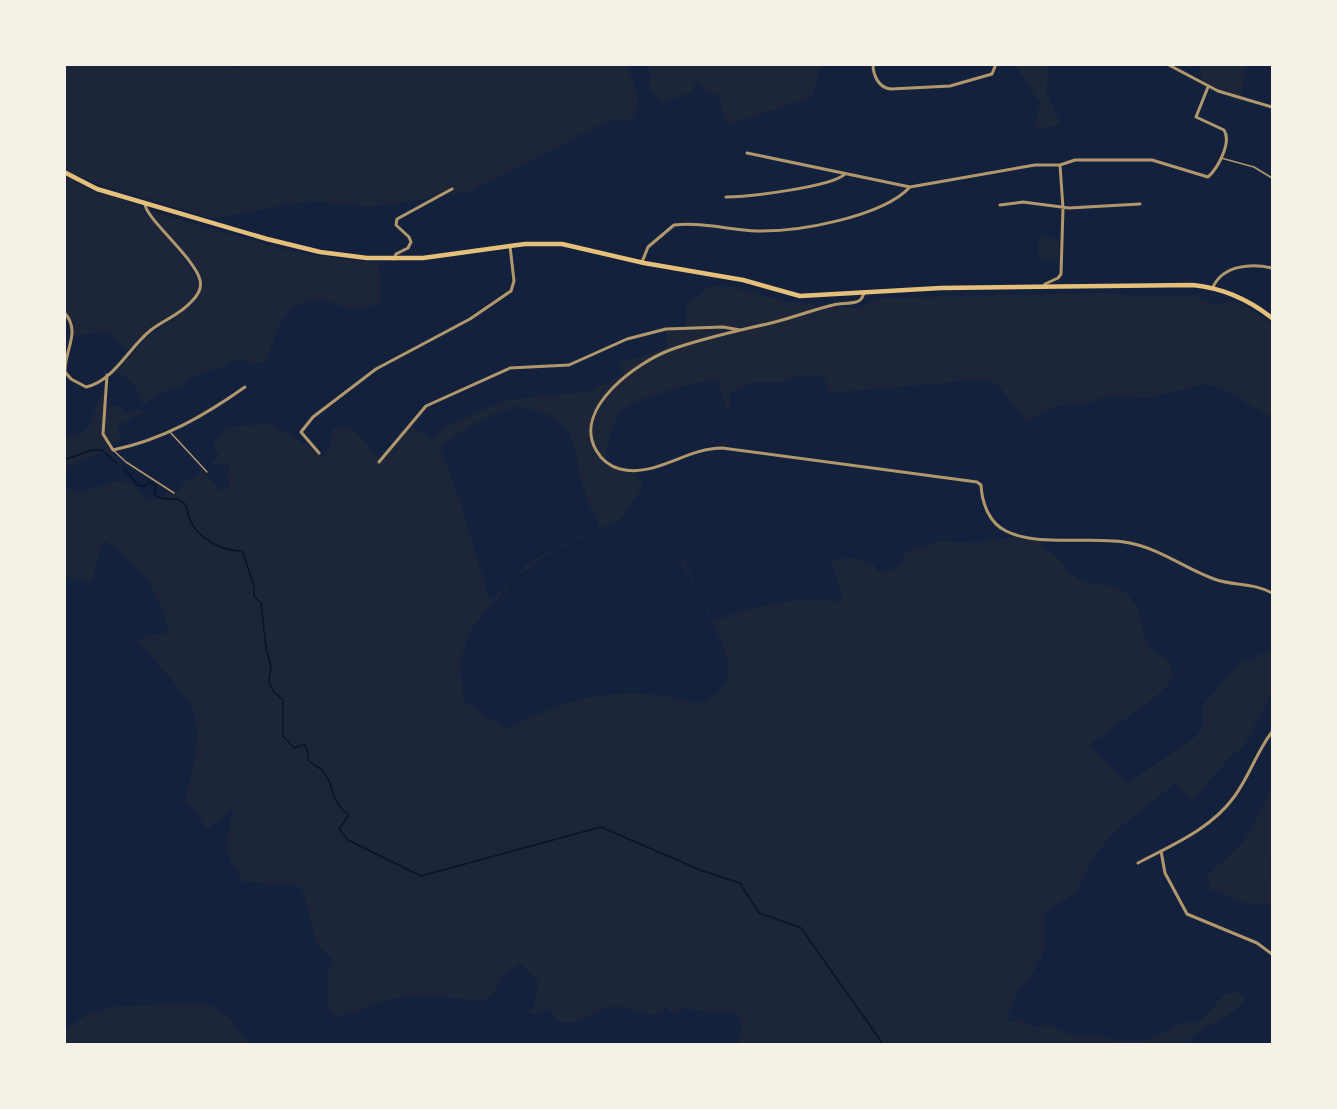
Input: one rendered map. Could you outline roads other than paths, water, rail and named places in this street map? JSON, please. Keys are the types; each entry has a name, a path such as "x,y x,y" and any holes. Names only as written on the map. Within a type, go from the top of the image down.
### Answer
{"main road":[{"path":"64,172 97,189 303,248 349,256 394,259 562,244 642,262 743,280 794,296 941,288 1193,285 1213,287 1248,302 1272,318"}],"street":[{"path":"873,64 877,80 884,88 891,89 950,86 992,74 996,64"},
{"path":"1167,64 1208,87 1272,107"},
{"path":"747,153 910,187 984,176 1041,164 1060,165 1075,160 1152,160 1209,177 1221,158 1226,132 1196,117 1208,87"},
{"path":"1044,288 1045,284 1058,278 1061,274 1063,208 1060,165"},
{"path":"726,197 782,190 838,178 845,174"},
{"path":"642,262 648,247 672,225 701,225 759,231 808,226 876,208 900,196 910,187"},
{"path":"394,259 396,254 408,248 411,242 409,237 396,225 397,219 452,189"},
{"path":"1000,205 1023,202 1063,208 1140,204"},
{"path":"64,312 73,333 65,367 67,376 86,387 107,375 150,331 190,304 200,289 200,280 171,237 147,213 145,203"},
{"path":"319,453 301,432 305,424 376,369 470,319 506,296 514,284 510,248"},
{"path":"1213,287 1223,274 1235,268 1251,265 1272,268"},
{"path":"864,292 856,302 833,305 740,330 666,352 649,360 614,385 599,405 592,427 594,446 603,460 618,468 640,470 697,450 722,448 971,481 981,485 991,517 1003,530 1013,535 1030,538 1129,543 1215,579 1272,593"},
{"path":"378,462 426,406 510,368 569,365 622,340 666,329 715,327 740,330"},
{"path":"107,375 103,431 105,441 113,450 148,441 170,432 211,411 245,387"},
{"path":"1138,863 1202,828 1224,809 1252,770 1272,732"},
{"path":"1161,851 1166,873 1187,914 1257,943 1272,954"}],"lane":[{"path":"1221,158 1254,167 1272,178"},
{"path":"170,432 207,472"},
{"path":"113,450 126,462 174,493"}],"waterway":[{"path":"64,460 92,450 102,450 119,465"},
{"path":"125,470 139,486 145,486 149,482 156,486 154,495 157,497 183,503 198,532 211,542 226,549 242,551 254,585 254,596 261,603 266,648 271,667 269,681 273,691 283,700 283,736 294,748 304,744 308,752 308,760 327,777 335,798 349,815 339,829 348,840 421,876 601,827 700,870 740,883 759,913 801,928 883,1044"}]}
